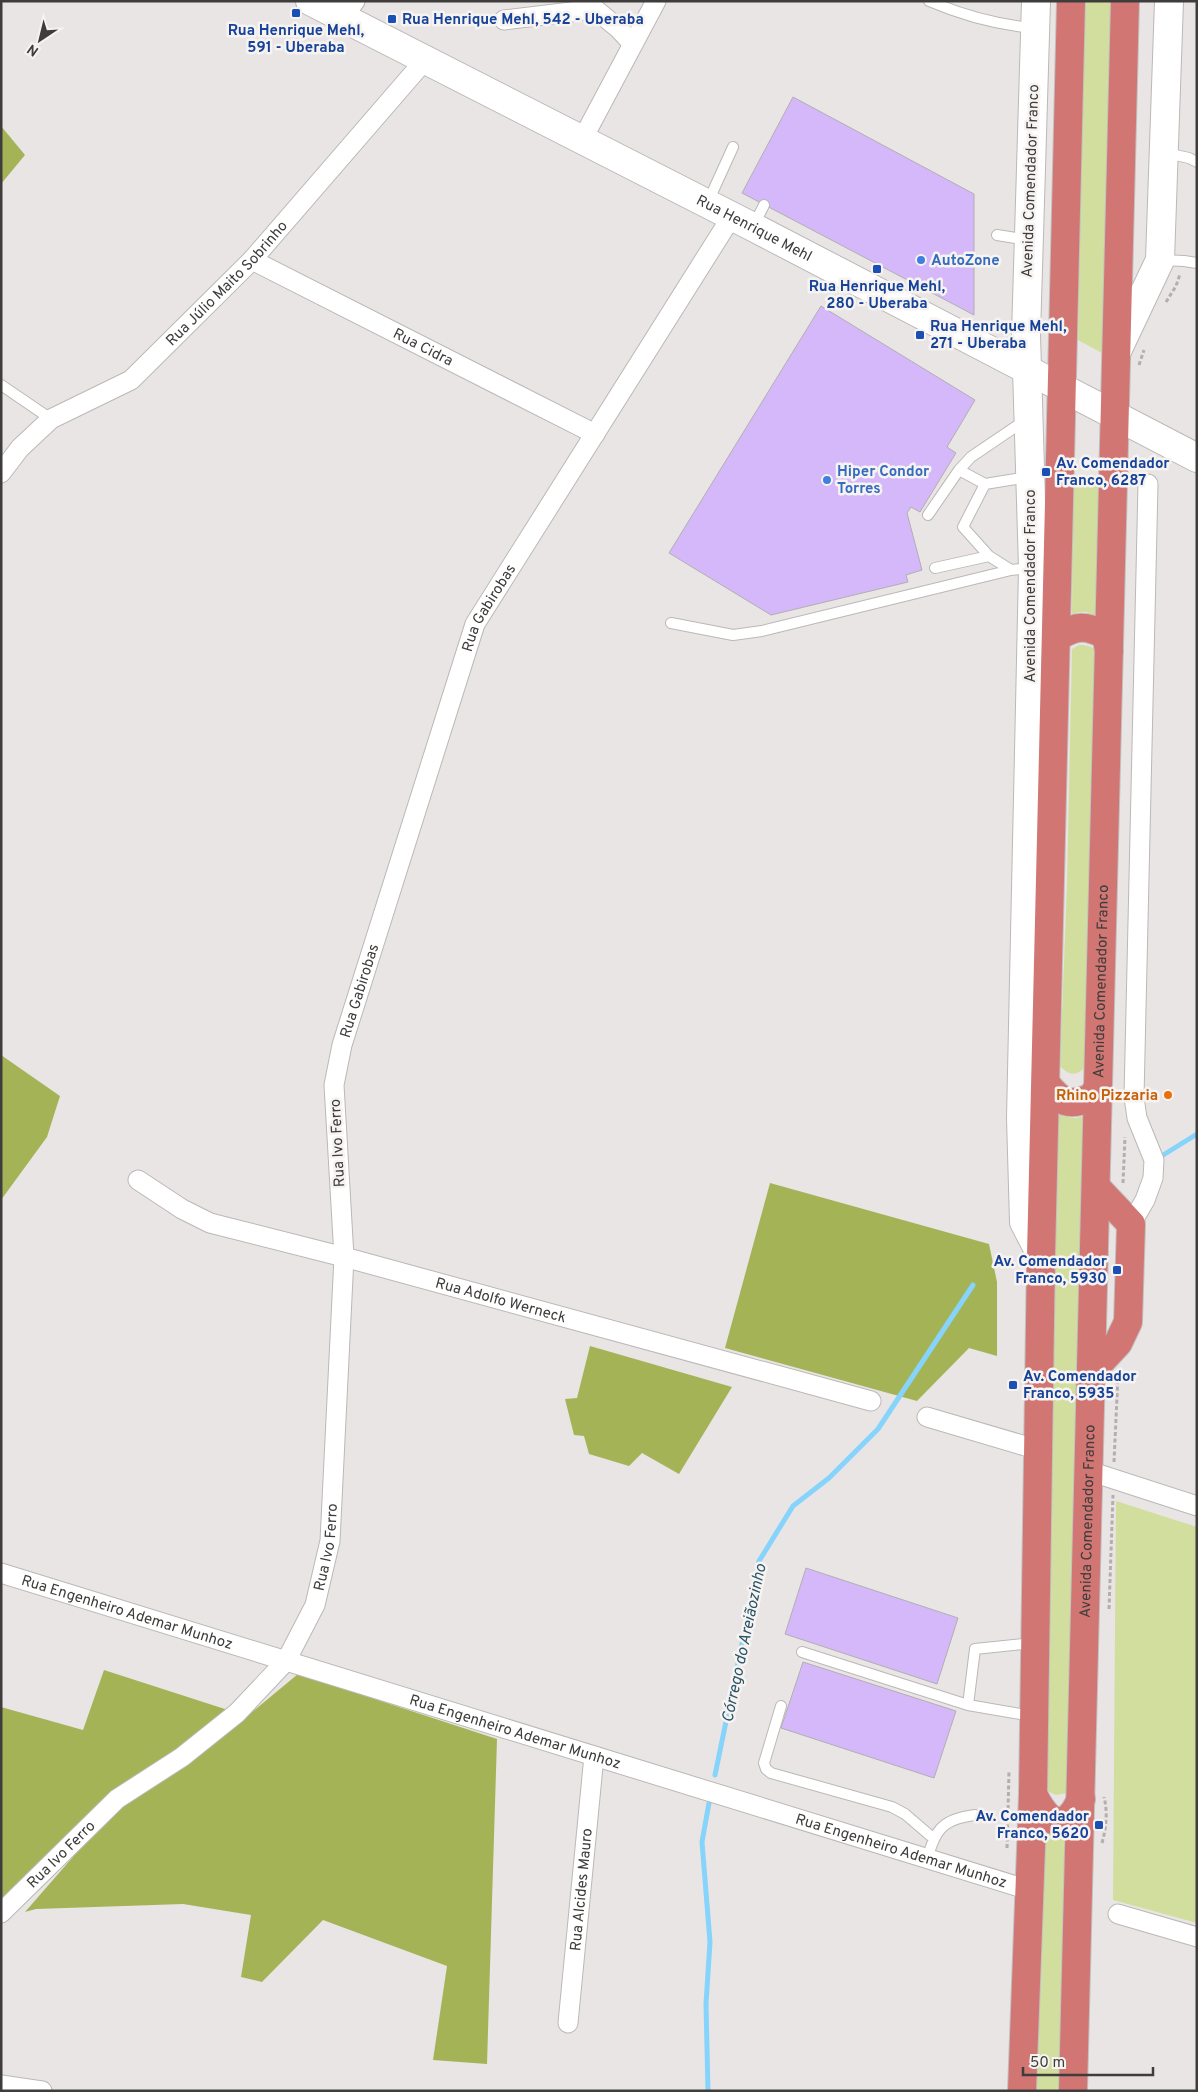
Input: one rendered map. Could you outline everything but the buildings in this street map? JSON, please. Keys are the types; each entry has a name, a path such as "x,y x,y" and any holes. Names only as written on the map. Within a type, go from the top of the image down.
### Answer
{"highway":[{"name":"Avenida Comendador Franco","path":"1022,2091 1033,1794 1034,1643 1042,1256 1071,1"},
{"name":"Avenida Comendador Franco","path":"1073,2091 1081,1799 1101,1468 1091,1372 1125,1"},
{"path":"1056,637 1071,628 1090,627 1106,635 1109,650"},
{"path":"1046,1084 1058,1098 1075,1103 1091,1098 1098,1088"},
{"path":"1091,1372 1118,1343 1128,1322 1131,1224 1096,1187"},
{"path":"1033,1794 1041,1810 1047,1817 1056,1821 1067,1820 1075,1813 1081,1799"}],"main road":[{"name":"Rua Henrique Mehl","path":"310,1 348,9 425,60 707,203 750,216 1026,369 1197,458"},
{"name":"Avenida Comendador Franco","path":"1036,1 1028,240 1026,369 1029,477 1022,569 1030,735 1021,1118 1024,1222 1042,1256"},
{"name":"Avenida Comendador Franco","path":"1116,351 1160,260 1169,1"}],"street":[{"path":"582,140 656,1"},
{"path":"504,20 595,9 619,29 633,44"},
{"name":"Rua Júlio Maito Sobrinho","path":"1,473 20,448 51,419 131,380 252,260 425,60"},
{"name":"Rua Gabirobas","path":"342,1045 475,624 595,434 750,216"},
{"name":"Rua Cidra","path":"252,260 595,434"},
{"path":"1131,1224 1145,1200 1153,1178 1154,1160 1137,1118 1134,1097 1148,484"},
{"name":"Rua Ivo Ferro","path":"1,1913 117,1799 182,1757 236,1713 286,1661 315,1605 330,1541 344,1257 334,1085 342,1045"},
{"name":"Rua Adolfo Werneck","path":"138,1180 182,1210 210,1223 344,1257 871,1401"},
{"path":"928,1417 1039,1450"},
{"path":"1101,1468 1197,1506"},
{"name":"Rua Engenheiro Ademar Munhoz","path":"1,1573 1029,1890"},
{"name":"Rua Alcides Mauro","path":"568,2023 594,1756"},
{"path":"1118,1914 1197,1938"},
{"path":"1,2085 42,2091"}],"lane":[{"path":"929,1 948,9 1010,27 1035,28"},
{"path":"707,203 733,147"},
{"path":"1163,152 1189,158 1197,162"},
{"path":"997,235 1028,240"},
{"path":"1160,260 1184,260 1197,263"},
{"path":"1,385 51,419"},
{"path":"928,515 959,470 971,457 1028,419"},
{"path":"959,470 985,484 1029,477"},
{"path":"985,484 964,527 990,556 1022,569"},
{"path":"935,568 990,556"},
{"path":"671,624 733,635 762,631 1022,569"},
{"path":"968,1705 975,1649 1034,1643"},
{"path":"802,1652 968,1705 1033,1716"},
{"path":"781,1706 764,1764 766,1769 771,1773 892,1807 905,1814 933,1838"},
{"path":"927,1860 933,1838 949,1822 957,1818 975,1815"}],"path":[{"path":"1137,465 1148,462"},
{"path":"1123,1192 1125,1131"},
{"path":"1101,1468 1118,1370"}],"green space":[{"path":"1084,1 1113,1 1102,353 1078,340"},
{"path":"1,126 25,155 1,184"},
{"path":"1073,473 1100,487 1099,621 1087,612 1072,615"},
{"path":"1079,645 1091,647 1100,655 1085,1067 1079,1072 1072,1074 1060,1066 1067,884 1072,649"},
{"path":"1,1055 60,1096 47,1137 1,1200"},
{"path":"1059,1109 1070,1117 1084,1116 1067,1793 1056,1795 1045,1790 1052,1357"},
{"path":"770,1183 989,1244 997,1282 997,1356 969,1348 917,1401 725,1348"},
{"path":"590,1346 732,1387 679,1474 642,1453 629,1466 589,1454 584,1436 574,1435 565,1399 577,1398"},
{"path":"1116,1501 1197,1527 1197,1923 1113,1900"},
{"path":"104,1670 231,1711 1,1906 1,1707 83,1730"},
{"path":"298,1674 497,1739 487,2064 433,2060 447,1966 323,1920 262,1982 241,1977 251,1915 183,1904 36,1909 25,1912 120,1803 245,1718"},
{"path":"1045,1831 1058,1835 1071,1831 1064,2091 1032,2091"}],"waterway":[{"name":"Córrego do Areiãozinho","path":"1160,1157 1197,1134"},
{"name":"Córrego do Areiãozinho","path":"715,1775 759,1561 793,1506 829,1478 878,1429 973,1285"},
{"name":"Córrego do Areiãozinho","path":"708,2091 706,2004 710,1942 702,1842 709,1803"}],"place":[{"name":"Rua Henrique Mehl, 591 - Uberaba","path":"296,13"},
{"name":"Rua Henrique Mehl, 542 - Uberaba","path":"392,19"},
{"name":"AutoZone","path":"921,260"},
{"name":"Rua Henrique Mehl, 280 - Uberaba","path":"877,269"},
{"name":"Rua Henrique Mehl, 271 - Uberaba","path":"920,335"},
{"name":"Av. Comendador Franco, 6287","path":"1046,472"},
{"name":"Hiper Condor Torres","path":"827,480"},
{"name":"Rhino Pizzaria","path":"1168,1095"},
{"name":"Av. Comendador Franco, 5930","path":"1117,1270"},
{"name":"Av. Comendador Franco, 5935","path":"1013,1385"},
{"name":"Av. Comendador Franco, 5620","path":"1099,1825"}]}
